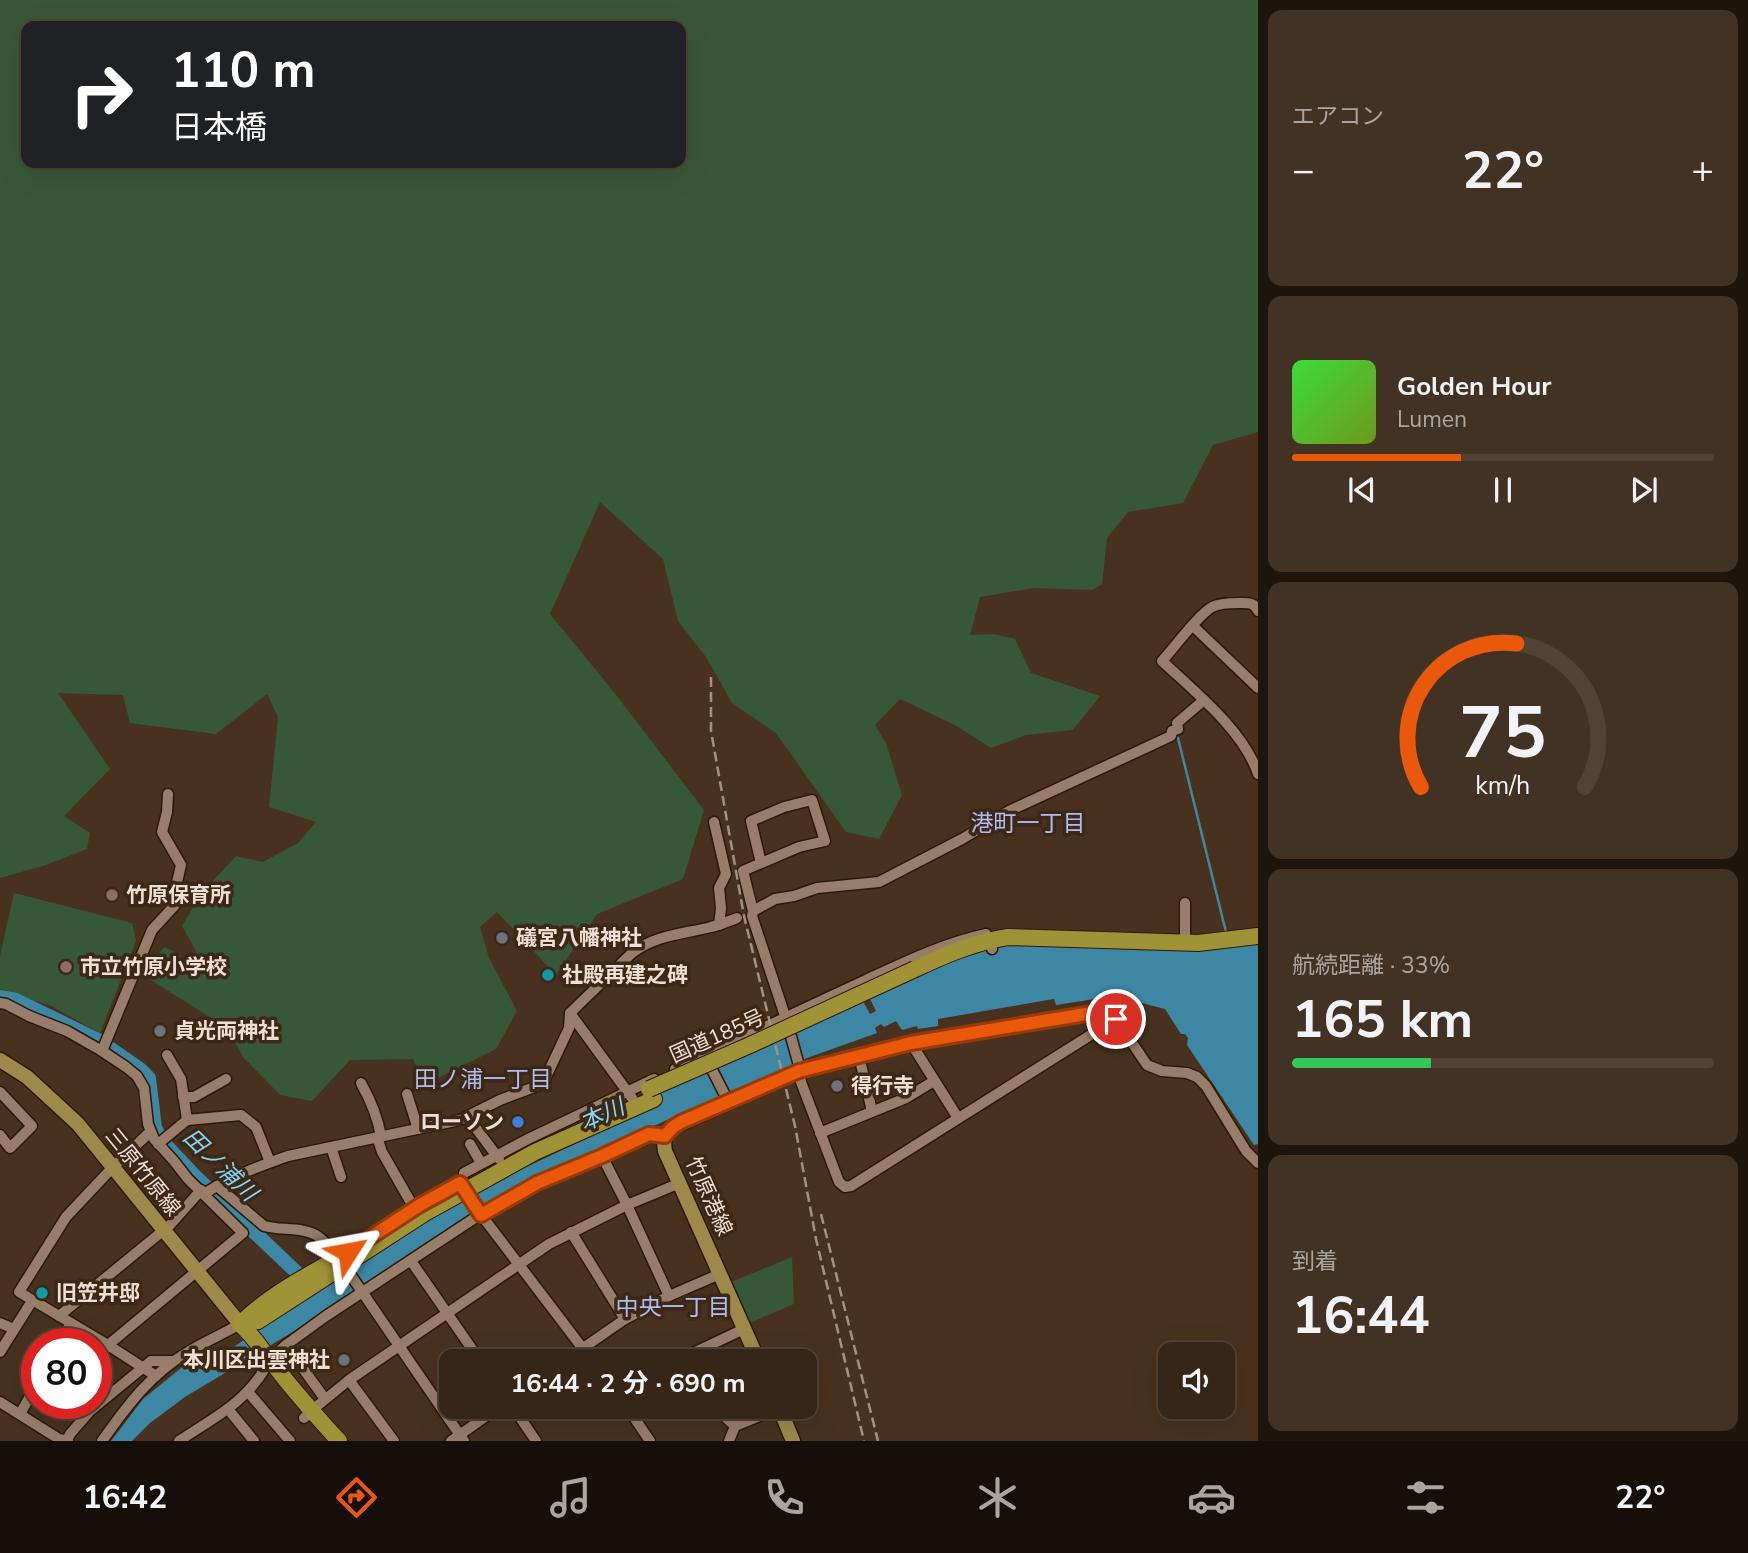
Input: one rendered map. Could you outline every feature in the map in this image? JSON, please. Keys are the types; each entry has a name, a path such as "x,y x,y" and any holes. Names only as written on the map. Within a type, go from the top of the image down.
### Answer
{"highway":[{"name":"国道185号","path":"501,1162 535,1152 750,1045 949,953 988,940 1035,937 1185,939 1210,942 1258,936"},
{"name":"国道185号","path":"988,940 1011,946 1201,952 1258,946"},
{"name":"国道185号","path":"246,1332 252,1312 343,1265 501,1162 629,1095 652,1094"},
{"name":"国道185号","path":"343,1265 414,1208 464,1186"},
{"path":"246,1332 328,1441"},
{"path":"307,1414 339,1441"}],"main road":[{"name":"竹原港線","path":"753,1349 666,1151 665,1136 673,1127 798,1067 911,1043 1098,1012 1106,1012 1116,1019"},
{"name":"三原竹原線","path":"0,1060 27,1077 78,1124 246,1332"},
{"path":"784,1419 793,1441"}],"street":[{"path":"1257,765 1243,743 1162,661 1203,614 1213,607 1225,603 1249,603 1258,611"},
{"path":"1193,626 1258,688"},
{"path":"753,911 775,899 817,888 879,882 1009,811 1171,736 1172,731 1178,729 1177,723 1204,701"},
{"path":"104,1047 152,930 175,905 180,865 162,832 168,794"},
{"path":"761,863 751,821 784,807 812,800 825,841 799,847 743,871 752,916 786,1020 801,1082 839,1182 845,1187 851,1186 1116,1019 1147,1065 1162,1071 1187,1073 1197,1077 1206,1086 1246,1151 1258,1163"},
{"path":"714,822 726,874 719,888 719,925"},
{"path":"1185,902 1185,939 1258,929"},
{"path":"59,1316 170,1225 208,1190 288,1156 460,1120 500,1100 537,1086 546,1077 569,1028 570,1013 632,953 643,944 660,937 719,925 737,918"},
{"path":"570,1013 629,1095 939,947 959,940 988,940"},
{"path":"2,1006 104,1047 142,1082 150,1132 188,1179 264,1226 307,1231 319,1237 343,1265 458,1439 484,1419"},
{"path":"911,1043 958,1118"},
{"path":"167,1055 181,1079 187,1120"},
{"path":"859,1056 873,1111"},
{"path":"706,1058 727,1099"},
{"path":"183,1097 194,1097 226,1079"},
{"path":"820,1133 906,1098 934,1080"},
{"path":"361,1083 379,1124 382,1152 414,1208"},
{"path":"0,1092 32,1126 10,1148 0,1135"},
{"path":"407,1094 418,1129"},
{"path":"158,1144 187,1120 241,1115 256,1127 270,1162"},
{"path":"467,1116 501,1162"},
{"path":"79,1328 19,1292 65,1217 150,1132"},
{"path":"178,1441 249,1393 265,1360 360,1290 411,1261 480,1213 537,1183 649,1134 665,1136"},
{"path":"470,1144 481,1163"},
{"path":"331,1147 341,1177"},
{"path":"602,1156 669,1296"},
{"path":"481,1163 501,1162"},
{"path":"481,1163 464,1186 480,1213 582,1348 625,1319 720,1274"},
{"path":"307,1414 349,1380 549,1244 627,1205 680,1183"},
{"path":"112,1342 243,1233 208,1190"},
{"path":"571,1232 625,1319"},
{"path":"411,1261 472,1349"},
{"path":"0,1352 32,1301"},
{"path":"0,1323 14,1329"},
{"path":"68,1328 71,1323"},
{"path":"702,1349 744,1329"},
{"path":"102,1441 133,1398 173,1361 188,1351 246,1332"},
{"path":"286,1345 325,1399"},
{"path":"112,1348 156,1376"},
{"path":"0,1402 63,1440 90,1411 151,1361 173,1361"},
{"path":"349,1380 394,1441"},
{"path":"249,1393 290,1441"},
{"path":"228,1409 254,1441"},
{"path":"521,1419 536,1441"},
{"path":"635,1419 650,1441"},
{"path":"727,1419 735,1426"},
{"path":"729,1441 735,1426 752,1419"},
{"path":"195,1430 204,1441"}],"green space":[{"path":"0,0 1258,0 1258,432 1213,445 1183,503 1128,512 1107,538 1102,584 1092,590 1033,588 980,597 970,635 993,634 1015,639 1031,673 1100,696 1073,730 1026,735 991,748 955,725 900,699 875,725 886,743 902,795 879,839 846,832 776,733 732,703 706,657 678,621 663,559 600,502 550,614 704,810 683,879 597,914 556,975 497,912 480,927 489,958 517,1011 496,1049 426,1084 413,1059 350,1060 312,1101 280,1095 243,1057 227,1028 143,975 164,947 179,954 185,963 196,951 182,926 201,894 236,856 263,862 298,843 316,822 269,807 278,717 267,694 216,734 130,723 123,695 58,693 110,769 64,816 90,833 87,849 46,865 0,878"},
{"name":"市立竹原小学校","path":"14,893 132,923 136,941 100,1033 51,1006 0,989 0,956"},
{"path":"792,1257 794,1304 747,1324 729,1283"}],"water":[{"path":"1258,932 1258,1144 1254,1145 1187,1045 1188,1038 1181,1034 1165,1009 1114,996 1056,1005 1054,999 938,1019 938,1026 918,1029 917,1026 902,1030 896,1021 884,1027 881,1024 875,1028 877,1033 807,1058 725,1097 703,1104 521,1185 393,1265 301,1327 185,1397 150,1423 132,1441 111,1441 143,1399 186,1364 208,1364 398,1237 503,1178 657,1105 647,1085 857,990 870,1014 876,1011 863,985 969,941 1168,938"}],"waterway":[{"path":"1178,738 1226,932"},
{"name":"田ノ浦川","path":"0,997 16,1000 98,1040 140,1069 149,1078 155,1128 163,1142 311,1286"}],"railway":[{"path":"711,677 711,731 744,916 795,1126 816,1239 864,1441"},
{"path":"821,1214 878,1441"}],"place":[{"name":"竹原保育所","path":"112,895"},
{"name":"礒宮八幡神社","path":"502,938"},
{"name":"市立竹原小学校","path":"66,967"},
{"name":"社殿再建之碑","path":"548,975"},
{"name":"貞光両神社","path":"160,1031"},
{"name":"得行寺","path":"837,1086"},
{"name":"ローソン","path":"518,1122"},
{"name":"旧笠井邸","path":"42,1293"},
{"name":"本川区出雲神社","path":"344,1360"}],"district":[{"name":"港町一丁目","path":"1028,823"},
{"name":"田ノ浦一丁目","path":"483,1079"},
{"name":"中央一丁目","path":"673,1307"}],"route":[{"path":"348,1252 420,1205 460,1183 481,1215 537,1183 649,1134 665,1136 681,1122 799,1071 911,1043 1071,1016 1106,1012 1116,1019"}],"water label":[{"name":"本川","path":"602,1115"}]}
